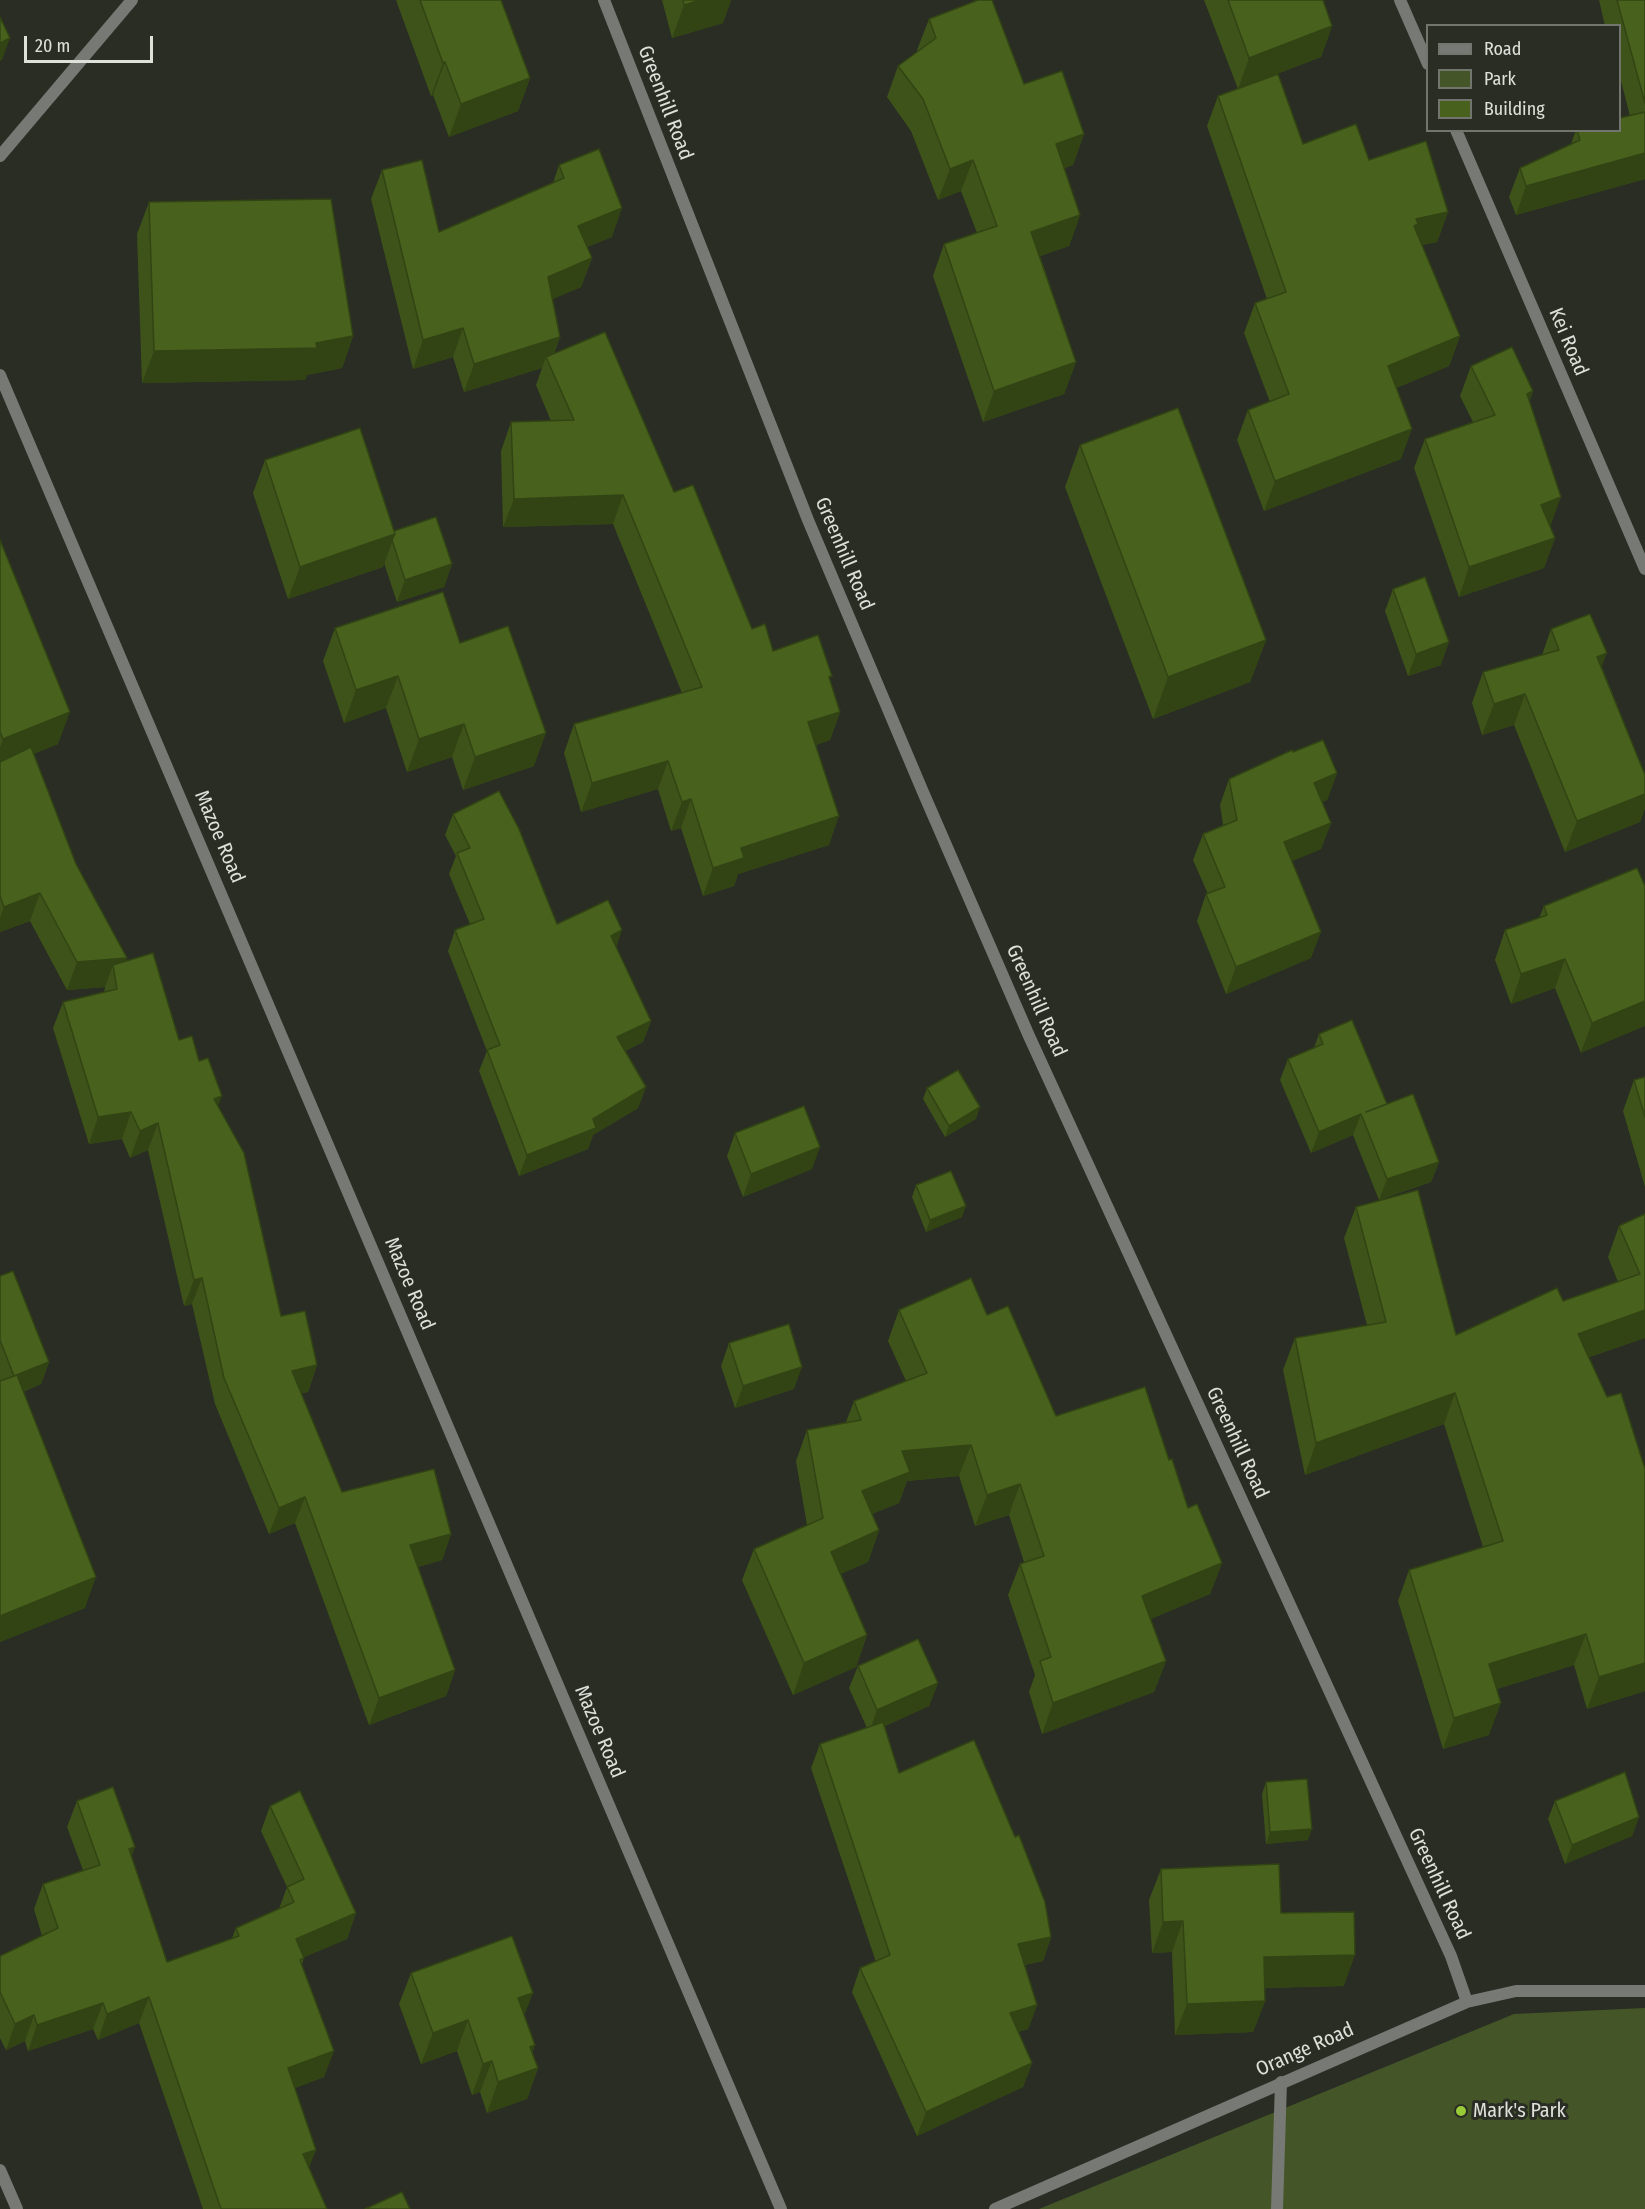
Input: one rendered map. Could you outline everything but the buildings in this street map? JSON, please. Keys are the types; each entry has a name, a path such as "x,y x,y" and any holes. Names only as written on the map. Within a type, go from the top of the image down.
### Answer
{"street":[{"path":"0,156 132,0"},
{"name":"Greenhill Road","path":"604,0 808,520 928,802 1029,1036 1451,1956 1467,2002"},
{"path":"1400,0 1426,59"},
{"name":"Kei Road","path":"1457,132 1645,569"},
{"name":"Mazoe Road","path":"0,375 781,2209"},
{"name":"Orange Road","path":"995,2209 1467,2002 1516,1991 1645,1991"},
{"path":"1277,2209 1281,2082"},
{"path":"0,2170 17,2209"}],"green space":[{"name":"Mark's Park","path":"1645,2008 1645,2209 1039,2209 1514,2014"}],"place":[{"name":"Mark's Park","path":"1461,2111"}]}
